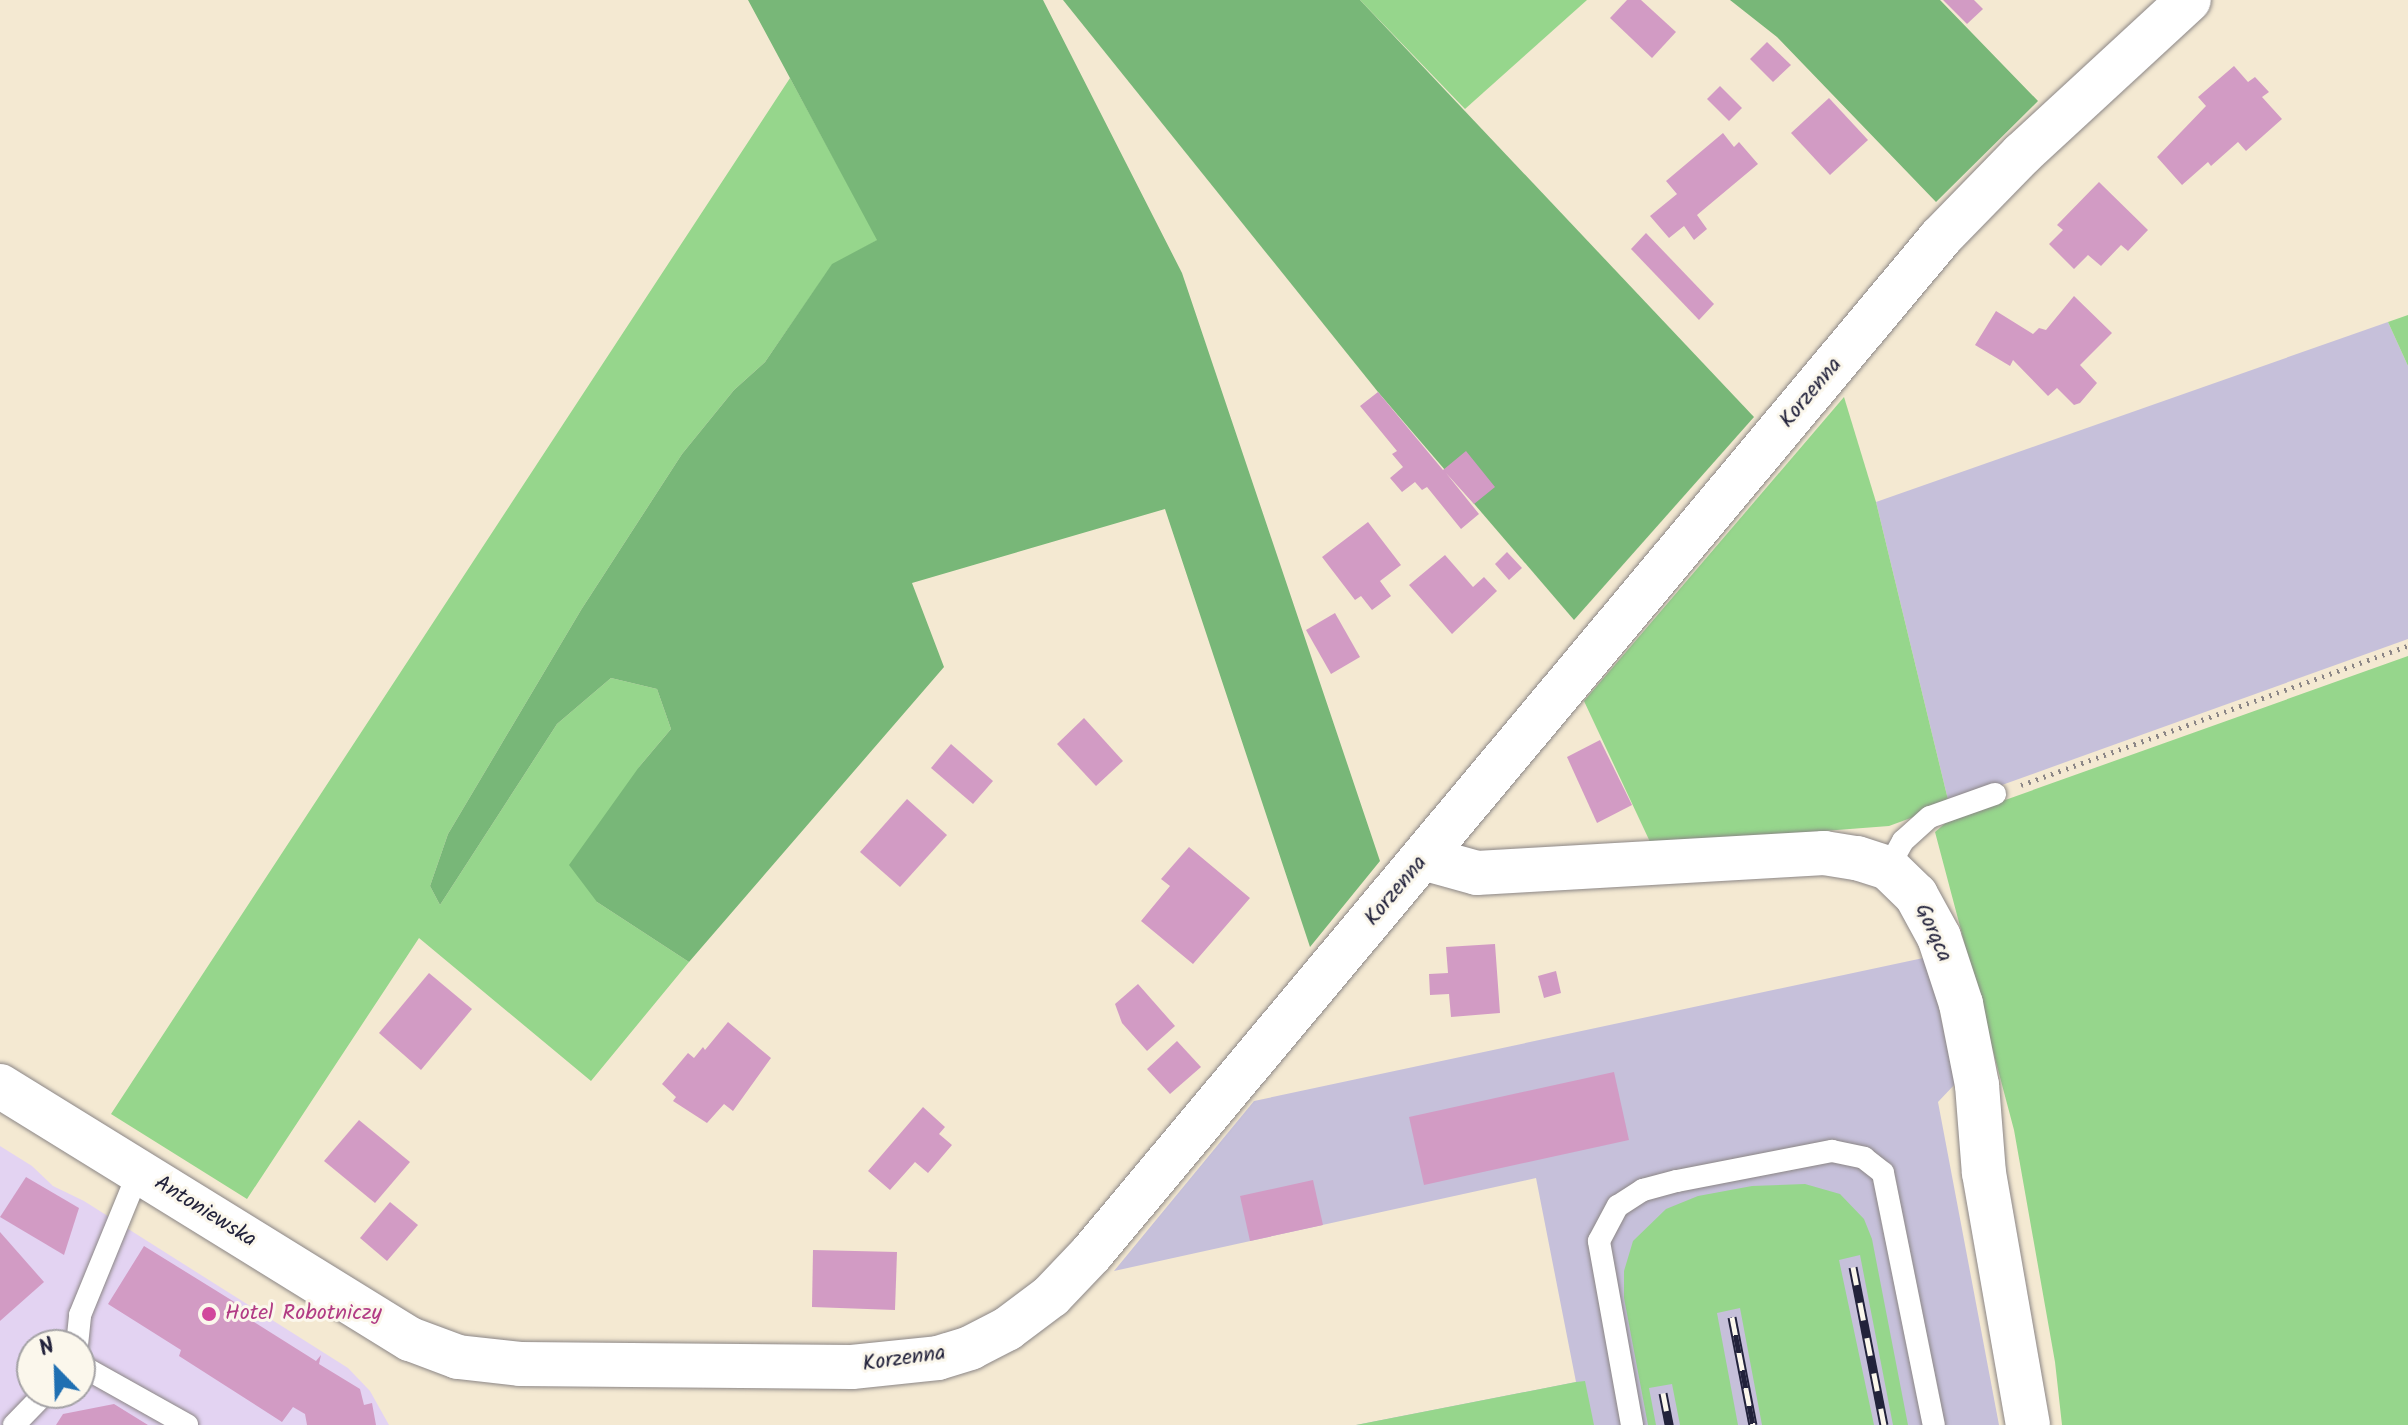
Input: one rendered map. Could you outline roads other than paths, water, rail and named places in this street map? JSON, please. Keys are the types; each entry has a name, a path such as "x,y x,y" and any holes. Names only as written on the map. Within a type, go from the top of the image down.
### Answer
{"street":[{"name":"Korzenna","path":"410,1339 458,1357 520,1364 852,1367 938,1358 970,1348 1007,1329 1051,1296 1091,1254 1941,237 2022,154 2189,0"},
{"name":"Gorąca","path":"1423,858 1477,873 1824,853 1857,858 1888,868 1916,895 1939,937 1961,1004 1977,1085 1984,1173 2028,1425"},
{"name":"Antoniewska","path":"0,1086 410,1339"}],"lane":[{"path":"1888,868 1903,841 1930,817 1995,794"},
{"path":"1632,1425 1599,1241 1618,1206 1643,1190 1677,1181 1832,1151 1864,1158 1883,1173 1934,1425"},
{"path":"79,1329 80,1315 139,1171"},
{"path":"96,1374 187,1425"},
{"path":"14,1425 30,1409"}],"railway":[{"path":"1853,1267 1884,1425"},
{"path":"1732,1317 1753,1425"},
{"path":"1663,1393 1669,1425"}],"place":[{"name":"Hotel Robotniczy","path":"209,1314"}]}
